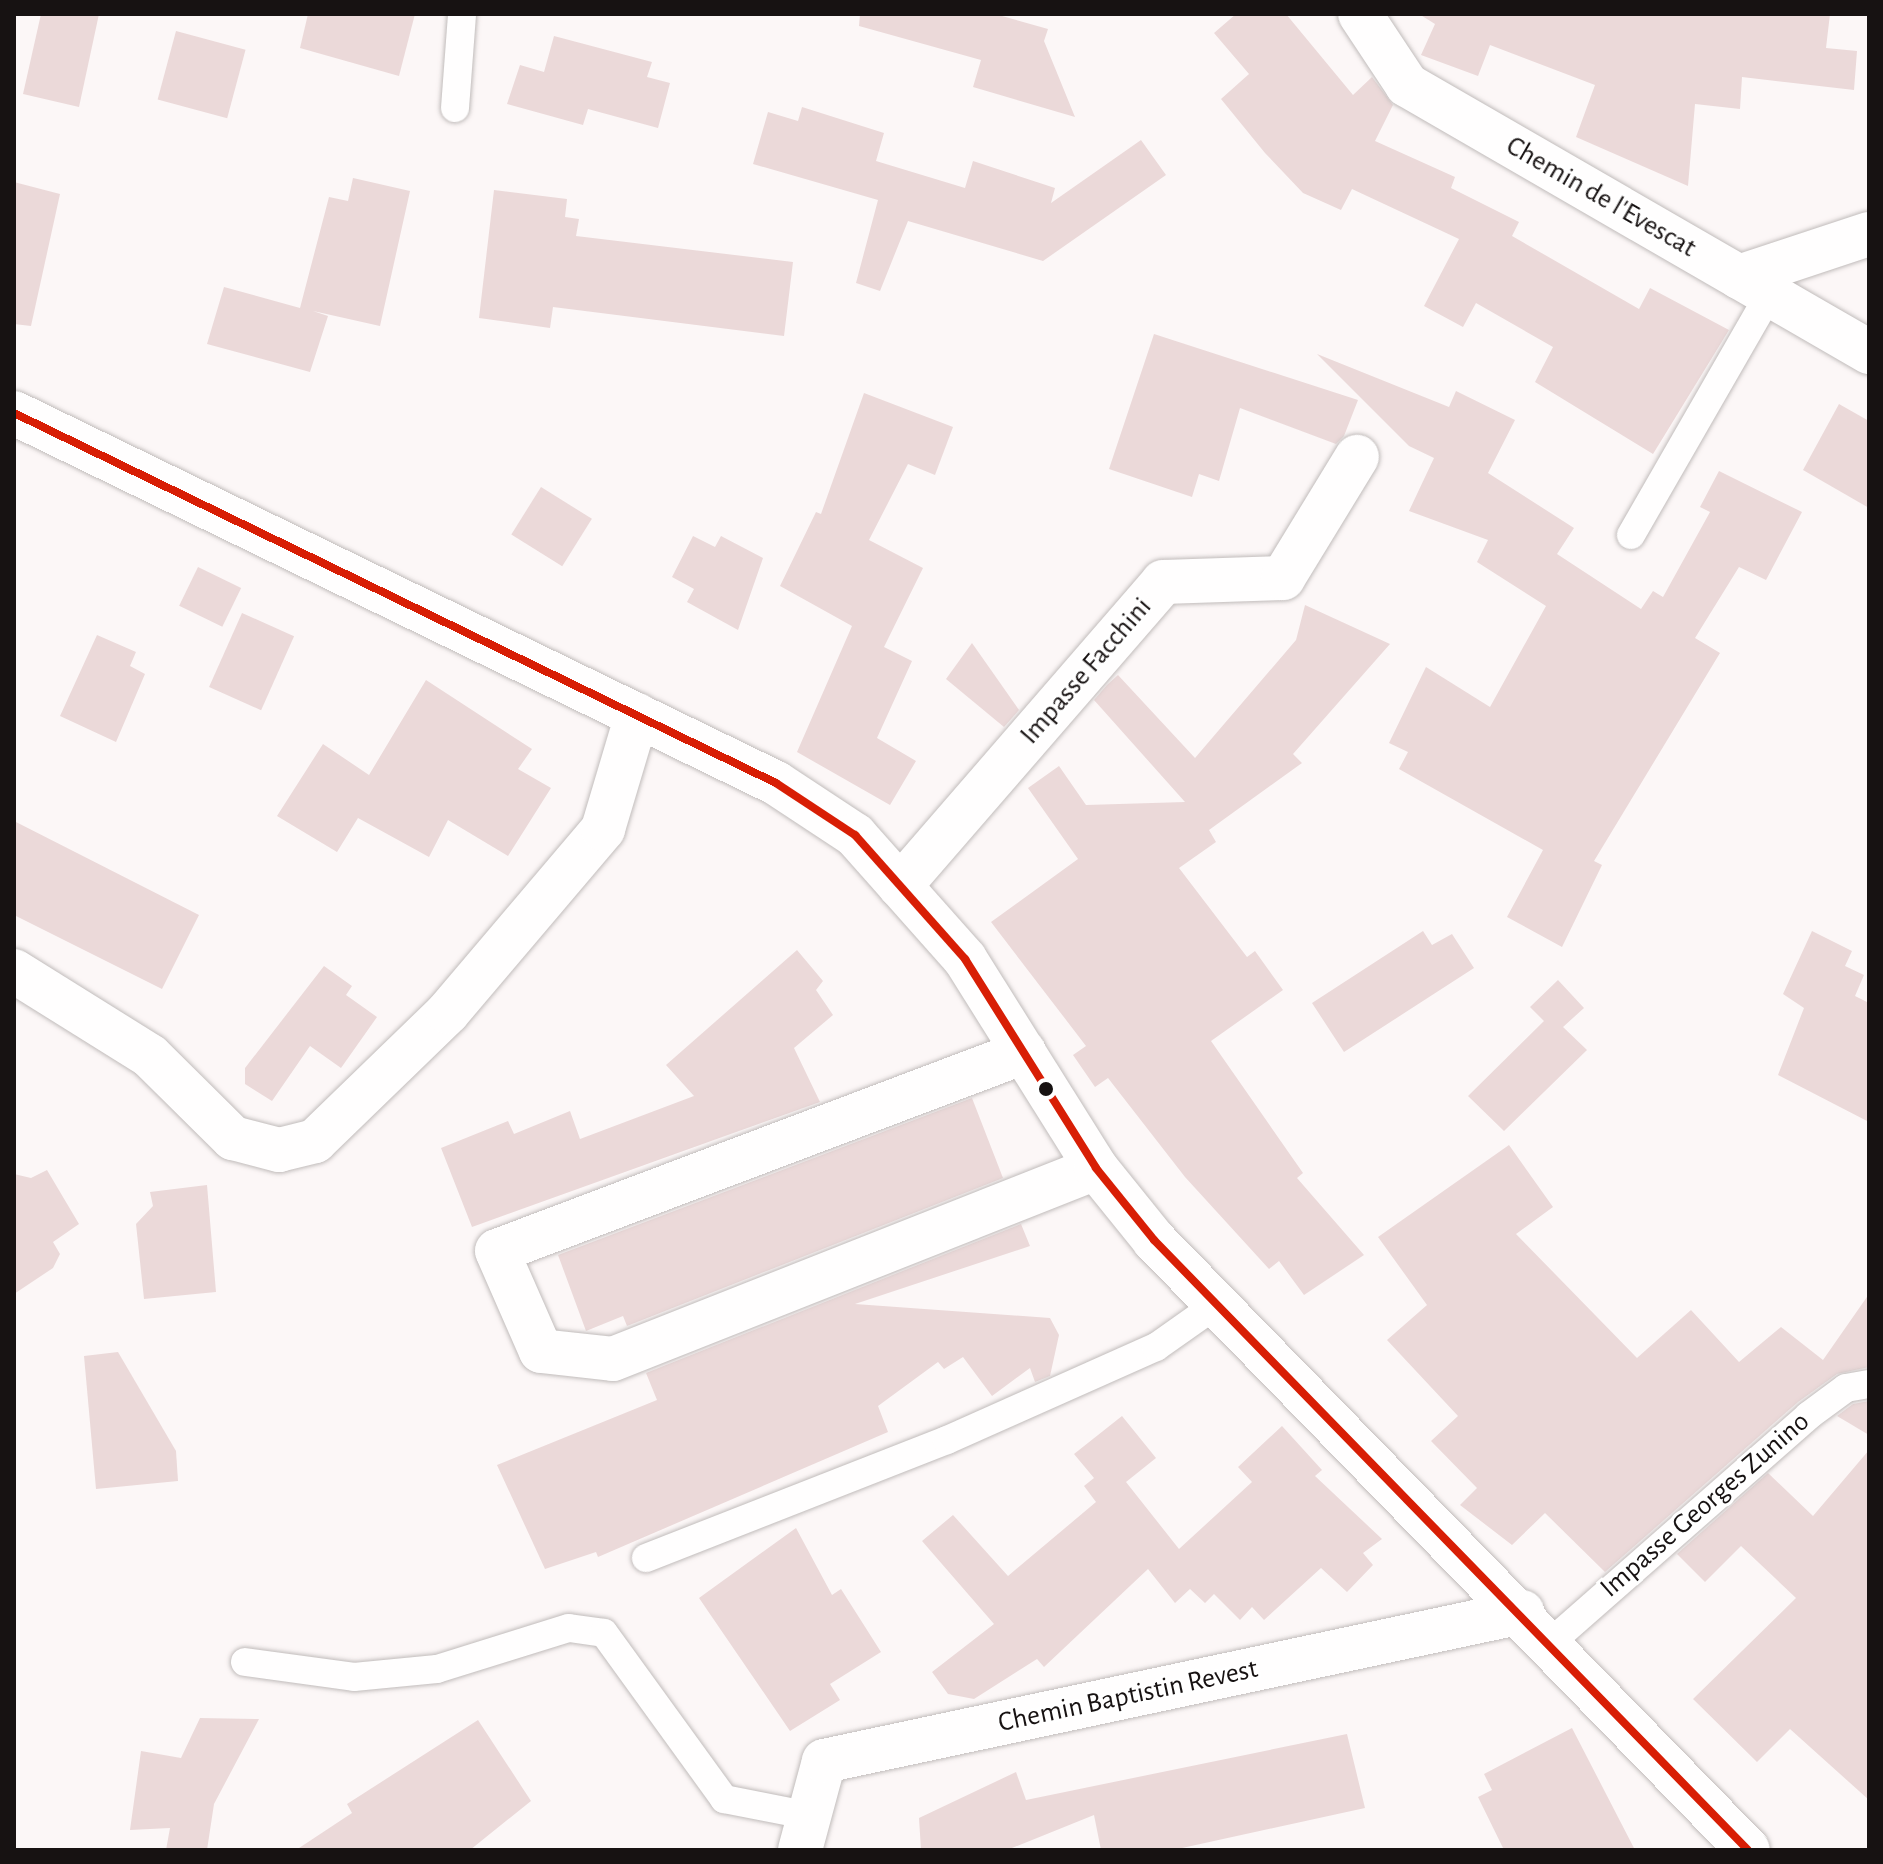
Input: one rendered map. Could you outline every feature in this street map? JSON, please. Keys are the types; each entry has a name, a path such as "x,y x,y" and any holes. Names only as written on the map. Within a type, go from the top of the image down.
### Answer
{"street":[{"name":"Chemin de l'Evescat","path":"1360,14 1407,85 1869,352"},
{"path":"1754,286 1869,234"},
{"path":"14,413 816,803 900,886 965,959 1096,1168 1217,1304 1536,1627 1748,1850"},
{"name":"Impasse Facchini","path":"900,886 1163,582 1283,578 1357,457"},
{"path":"14,971 150,1056 233,1138 279,1150 315,1141 448,1012 603,829 637,715"},
{"path":"1024,1052 497,1251 541,1351 613,1359 1096,1168"},
{"name":"Chemin Baptistin Revest","path":"806,1833 824,1761 1536,1627"}],"lane":[{"path":"455,108 462,14"},
{"path":"1631,535 1754,286"},
{"path":"646,1558 947,1440 1156,1347 1217,1304"},
{"name":"Impasse Georges Zunino","path":"1536,1627 1846,1388 1869,1384"},
{"path":"245,1662 354,1677 437,1669 569,1628 604,1633 724,1799 806,1833"}],"building":[{"path":"41,14 99,14 79,107 23,94"},
{"path":"308,14 415,14 399,76 300,48"},
{"path":"860,14 995,14 1048,29 1044,41 1075,117 973,87 981,60 859,26"},
{"path":"1236,14 1286,14 1353,95 1372,77 1393,105 1375,141 1455,177 1451,188 1519,222 1512,236 1639,309 1650,288 1729,330 1653,454 1535,382 1553,347 1476,303 1463,327 1424,306 1459,239 1352,189 1341,210 1303,193 1265,153 1221,99 1249,74 1214,33"},
{"path":"1419,14 1830,14 1826,48 1857,51 1854,90 1742,77 1740,109 1695,104 1688,186 1576,137 1595,85 1490,45 1478,76 1421,55 1435,24"},
{"path":"176,31 246,50 227,118 158,100"},
{"path":"554,36 652,62 647,77 670,83 658,128 588,109 583,125 507,104 520,65 544,72"},
{"path":"802,107 884,133 876,161 965,188 973,161 1055,188 1051,203 1141,140 1166,175 1043,261 908,221 880,291 856,283 878,200 753,164 768,112 798,121"},
{"path":"353,178 410,191 380,326 313,311 328,316 310,372 207,344 224,287 300,308 329,197 348,201"},
{"path":"14,182 60,194 31,326 14,324"},
{"path":"494,190 567,199 565,217 579,219 576,236 793,262 784,336 553,307 550,328 479,318"},
{"path":"1154,334 1358,400 1344,436 1336,444 1240,408 1219,481 1199,474 1192,497 1109,469"},
{"path":"1317,354 1449,407 1456,391 1515,420 1488,473 1574,528 1557,554 1641,609 1653,591 1663,597 1710,512 1700,507 1719,471 1802,512 1766,580 1739,567 1695,638 1720,653 1594,861 1602,865 1562,947 1507,917 1543,850 1399,769 1408,752 1389,743 1426,667 1490,707 1546,606 1477,562 1488,540 1409,511 1434,458 1409,446"},
{"path":"864,393 953,427 935,475 908,464 869,540 923,568 884,647 912,661 877,738 916,761 890,805 797,752 852,626 780,586 816,512 821,514"},
{"path":"1839,404 1869,421 1869,508 1803,470"},
{"path":"541,487 592,519 562,566 511,534"},
{"path":"693,536 715,547 721,536 763,558 738,630 687,602 694,589 672,577"},
{"path":"198,567 241,588 222,627 179,606"},
{"path":"1305,605 1390,644 1293,754 1302,763 1209,830 1216,842 1179,868 1247,957 1255,951 1283,990 1211,1041 1303,1173 1297,1178 1364,1255 1304,1295 1279,1261 1269,1269 1185,1177 1108,1078 1095,1087 1073,1055 1086,1046 991,922 1078,859 1028,788 1059,766 1086,805 1185,802 1094,700 1107,685 1118,675 1195,758 1296,640"},
{"path":"242,613 294,636 261,710 209,687"},
{"path":"97,635 136,652 130,666 145,674 116,742 60,716"},
{"path":"972,643 1019,710 1004,727 946,679"},
{"path":"426,680 532,749 518,769 551,788 508,856 448,820 429,857 358,818 337,852 277,816 323,744 369,775"},
{"path":"14,821 199,915 162,989 14,915"},
{"path":"1423,931 1432,945 1452,934 1474,968 1344,1052 1312,1003"},
{"path":"1812,931 1852,951 1845,966 1864,975 1855,996 1869,1003 1869,1122 1778,1075 1804,1008 1783,994"},
{"path":"797,950 823,981 816,990 833,1015 794,1048 820,1102 472,1227 441,1148 508,1121 514,1134 570,1111 580,1139 694,1096 666,1065"},
{"path":"324,966 352,986 346,995 377,1017 341,1068 310,1046 272,1101 245,1084 245,1068"},
{"path":"1558,980 1584,1008 1563,1027 1587,1050 1504,1131 1468,1096 1544,1021 1530,1007"},
{"path":"972,1098 1003,1178 627,1326 623,1316 586,1331 558,1255"},
{"path":"1509,1145 1553,1207 1516,1234 1637,1358 1691,1310 1739,1362 1781,1327 1823,1360 1869,1294 1869,1367 1837,1374 1798,1402 1605,1572 1545,1513 1512,1545 1460,1505 1477,1488 1431,1441 1458,1416 1387,1340 1427,1305 1378,1237"},
{"path":"47,1170 79,1224 53,1242 60,1254 53,1268 14,1294 14,1174 31,1178"},
{"path":"207,1185 216,1292 144,1299 136,1224 153,1206 150,1192"},
{"path":"1021,1224 1030,1246 855,1304 1050,1318 1059,1335 1050,1376 1035,1382 1030,1368 992,1396 963,1357 944,1369 938,1362 878,1406 888,1432 598,1557 596,1552 545,1569 497,1465 657,1400 646,1373"},
{"path":"118,1352 176,1451 178,1481 96,1489 84,1356"},
{"path":"1869,1401 1869,1435 1837,1416 1853,1404"},
{"path":"1122,1416 1156,1458 1126,1482 1179,1549 1252,1482 1238,1467 1282,1426 1322,1470 1315,1476 1382,1539 1363,1553 1373,1565 1347,1592 1321,1568 1264,1620 1252,1607 1240,1620 1214,1594 1205,1603 1190,1589 1175,1603 1148,1569 1044,1667 1037,1659 974,1699 948,1694 932,1672 994,1624 922,1541 953,1515 1008,1576 1096,1502 1084,1486 1094,1478 1074,1454"},
{"path":"1869,1450 1869,1800 1790,1729 1757,1762 1693,1699 1796,1598 1741,1546 1705,1582 1677,1554 1768,1473 1813,1516"},
{"path":"796,1528 832,1595 841,1589 881,1652 830,1684 840,1700 790,1731 699,1598"},
{"path":"200,1718 259,1719 214,1804 207,1850 166,1850 170,1828 130,1830 141,1751 181,1758"},
{"path":"478,1720 531,1801 470,1850 296,1850 352,1813 347,1804"},
{"path":"1572,1728 1635,1850 1504,1850 1478,1797 1492,1790 1484,1774"},
{"path":"1347,1734 1365,1808 1173,1850 1101,1850 1094,1815 1007,1850 921,1850 919,1818 1016,1772 1026,1800"}],"transit line":[{"path":"14,413 776,783 855,835 965,959 1096,1168 1154,1240 1748,1850"}]}
